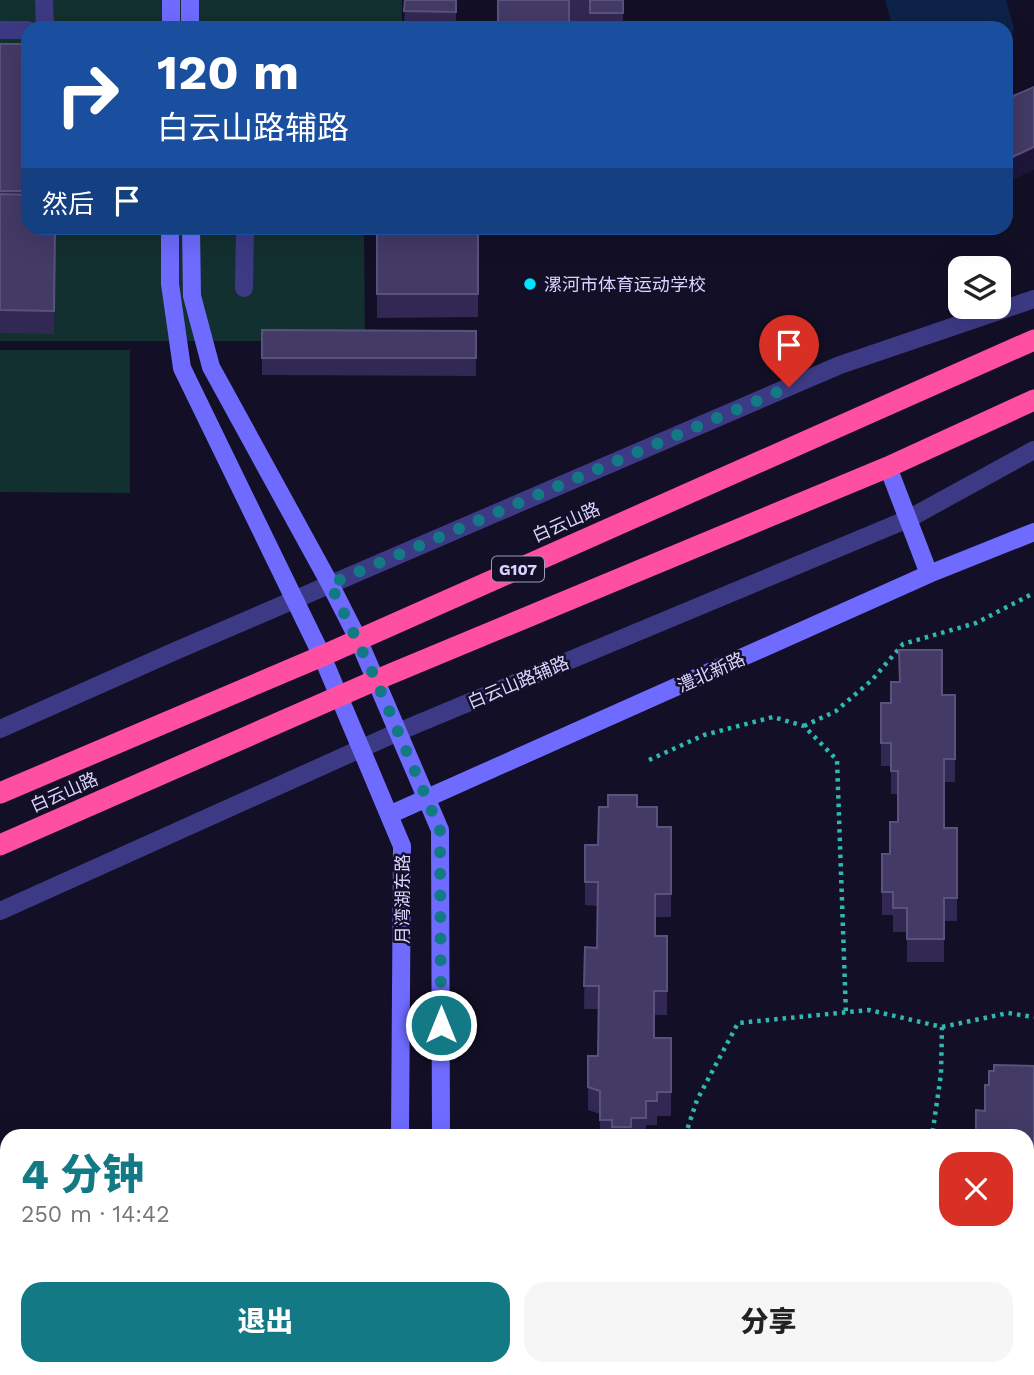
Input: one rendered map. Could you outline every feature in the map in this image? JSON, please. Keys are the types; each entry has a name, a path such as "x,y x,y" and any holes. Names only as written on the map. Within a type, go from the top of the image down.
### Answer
{"highway":[{"name":"白云山路","path":"0,793 322,656 1034,340"},
{"name":"白云山路","path":"0,845 338,696 888,467 1034,400"}],"street":[{"path":"44,0 45,21"},
{"path":"171,0 171,21"},
{"path":"190,0 190,21"},
{"path":"0,30 21,30"},
{"name":"月湾湖东路","path":"170,235 170,284 182,368 322,656 402,846 400,1129"},
{"path":"191,235 192,296 211,366 358,639 440,830 441,1129"},
{"path":"244,288 245,235"},
{"path":"0,729 840,365 1034,299"},
{"name":"白云山路辅路","path":"0,911 398,732 908,519 1034,450"},
{"path":"888,467 929,574"},
{"name":"澧北新路","path":"389,815 929,574 1034,531"}],"path":[{"path":"804,726 836,711 872,680 903,644 976,623 1034,593"},
{"path":"649,760 704,735 773,717 804,726 837,760 846,1014"},
{"path":"687,1129 696,1100 738,1023 869,1010 942,1027 1008,1013 1034,1017"},
{"path":"933,1129 941,1074 942,1027"}],"green space":[{"path":"0,0 402,0 402,21 21,21 21,235 364,235 365,341 0,341"},
{"path":"0,350 130,350 130,493 0,492"}],"water":[{"path":"885,0 1006,0 1012,21 891,21"}],"building":[{"path":"405,0 456,0 456,12 404,11"},
{"path":"498,0 569,0 569,21 498,21"},
{"path":"590,0 623,0 623,13 590,13"},
{"path":"0,44 21,44 21,191 0,191"},
{"path":"1034,87 1034,147 1013,157 1013,96"},
{"path":"0,194 21,195 21,235 55,235 54,311 0,310"},
{"path":"377,235 478,235 478,294 377,294"},
{"path":"262,330 476,331 476,358 262,358"},
{"path":"899,650 942,650 942,695 955,695 955,759 944,759 944,828 957,828 957,898 944,898 944,939 907,939 907,908 893,908 893,892 882,892 882,854 890,854 890,822 898,822 898,771 891,771 891,743 881,743 881,703 891,703 891,682 900,682"},
{"path":"608,795 637,795 637,807 657,807 657,827 671,827 671,894 655,894 655,936 667,936 667,991 654,991 654,1038 671,1038 671,1092 657,1092 657,1101 646,1101 646,1118 631,1118 631,1127 612,1127 612,1120 600,1120 600,1091 588,1087 588,1056 598,1056 599,986 584,986 585,947 597,948 598,882 585,882 585,845 598,845 599,807 608,807"},
{"path":"994,1065 1034,1066 1034,1129 976,1129 976,1110 985,1111 985,1085 989,1085 989,1071 994,1071"}],"place":[{"name":"漯河市体育运动学校","path":"530,284"}],"route":[{"path":"441,1025 440,830 358,639 330,584 789,387"}]}
